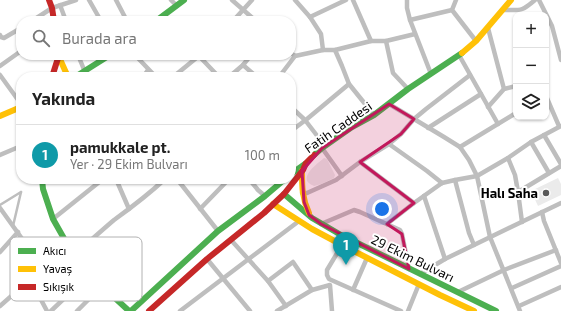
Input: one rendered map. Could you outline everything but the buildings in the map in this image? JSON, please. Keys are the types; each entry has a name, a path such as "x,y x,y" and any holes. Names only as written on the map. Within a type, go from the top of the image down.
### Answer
{"main road":[{"path":"49,0 53,16"},
{"path":"167,16 184,0"},
{"name":"Fatih Caddesi","path":"296,179 306,163 324,147 352,127 374,115 408,89 459,55 476,41 511,0"},
{"path":"54,72 58,60"},
{"path":"61,60 66,72"},
{"path":"84,72 102,60"},
{"path":"0,116 16,108"},
{"path":"296,170 306,163"},
{"path":"302,171 302,194 309,215"},
{"path":"42,184 53,219 63,237"},
{"path":"142,300 218,231 279,184"},
{"name":"Fatih Caddesi","path":"145,311 150,310 207,259 264,214 292,184"},
{"name":"29 Ekim Bulvarı","path":"276,187 321,224 496,311"},
{"name":"29 Ekim Bulvarı","path":"264,196 273,204 312,229 474,311"},
{"path":"120,303 130,311 141,301"},
{"path":"120,303 137,305"},
{"path":"120,303 122,311"}],"street":[{"path":"40,16 52,8 76,0"},
{"path":"90,0 98,16"},
{"path":"117,0 125,16"},
{"path":"171,0 177,6"},
{"path":"232,0 251,16"},
{"path":"238,16 252,0"},
{"path":"295,0 310,17 321,34 323,50"},
{"path":"310,17 346,0"},
{"path":"354,0 371,41"},
{"path":"452,10 456,0"},
{"path":"522,12 535,0"},
{"path":"539,0 552,26 561,60"},
{"path":"406,1 410,20 431,74"},
{"path":"60,5 64,16"},
{"path":"410,20 452,10"},
{"path":"452,10 476,41"},
{"path":"504,10 515,12"},
{"path":"488,28 504,89"},
{"path":"0,35 4,38 16,31"},
{"path":"296,56 323,50 335,50 371,41 386,41 415,34"},
{"path":"386,41 393,73 408,89"},
{"path":"335,50 348,84 374,115"},
{"path":"0,66 16,55"},
{"path":"459,55 498,124"},
{"path":"80,60 84,72"},
{"path":"139,60 150,72"},
{"path":"179,72 193,60"},
{"path":"204,60 214,72"},
{"path":"235,72 247,60"},
{"path":"283,72 292,60"},
{"path":"243,65 251,72"},
{"path":"0,75 16,98"},
{"path":"302,194 336,180 360,162 389,144 401,134 414,119 470,75"},
{"path":"296,127 348,84"},
{"path":"488,107 504,89 513,87"},
{"path":"428,128 482,94"},
{"path":"388,224 442,183 477,176 508,158 531,142 560,126 549,102"},
{"path":"389,104 460,147 469,160 477,176 490,237 520,308 561,287"},
{"path":"296,112 305,120 342,176"},
{"path":"460,147 513,115"},
{"path":"518,192 561,165 544,135"},
{"path":"531,142 549,173"},
{"path":"389,144 427,170 442,183"},
{"path":"0,155 16,148"},
{"path":"508,158 515,175 522,222"},
{"path":"360,162 414,203"},
{"path":"455,180 469,233 474,245"},
{"path":"53,219 97,184"},
{"path":"118,184 129,209"},
{"path":"96,237 156,184"},
{"path":"181,184 218,231"},
{"path":"200,209 224,184"},
{"path":"253,184 264,196"},
{"path":"424,196 445,259"},
{"path":"420,274 445,259 561,203"},
{"path":"0,207 21,237"},
{"path":"321,224 354,210 400,230 409,269"},
{"path":"542,212 544,221 561,262"},
{"path":"180,311 299,221"},
{"path":"14,237 18,232"},
{"path":"231,240 268,281 286,306"},
{"path":"0,252 10,241"},
{"path":"331,311 331,283 327,273 342,245"},
{"path":"458,292 504,270 556,250"},
{"path":"352,290 367,258"},
{"path":"207,259 250,311"},
{"path":"268,281 293,262 312,290"},
{"path":"512,288 561,266"},
{"path":"277,311 312,290 331,283 352,290 390,309 401,311"},
{"path":"408,311 419,284"},
{"path":"0,306 10,297"},
{"path":"42,301 47,311"},
{"path":"51,311 62,301"},
{"path":"77,311 87,301"}],"lane":[{"path":"0,207 21,192 13,226"}],"highlighted area":[{"path":"389,104 414,119 401,134 360,162 414,203 387,224 402,234 409,269 321,224 309,215 304,202 302,171 322,148"}],"shaded area":[{"path":"324,158 327,159 335,175 334,178 314,186 309,183 307,176 309,172"},
{"name":"Halı Saha","path":"558,178 561,184 561,195 538,206 531,191"}],"traffic: fast":[{"path":"163,16 184,0"},
{"path":"314,155 352,127 374,115 408,89 462,53"},
{"path":"83,72 102,60"},
{"path":"296,170 305,164"},
{"path":"42,184 53,219 63,237"},
{"path":"142,301 218,231 279,184"},
{"path":"284,194 312,218 341,235 496,311"},
{"path":"118,301 129,311"},
{"path":"131,311 142,301"}],"traffic: slow":[{"path":"462,53 476,41 511,0"},
{"path":"60,60 66,72"},
{"path":"0,116 16,109"},
{"path":"302,171 303,192 309,213"},
{"path":"273,204 312,229 342,245 474,311"}],"traffic: jam":[{"path":"49,0 53,16"},
{"path":"54,72 57,60"},
{"path":"296,179 306,163 314,155"},
{"path":"149,311 207,259 264,213 284,194 292,184"}],"place":[{"name":"Halı Saha","path":"546,193"},
{"name":"pamukkale pt.","path":"346,265"}]}
